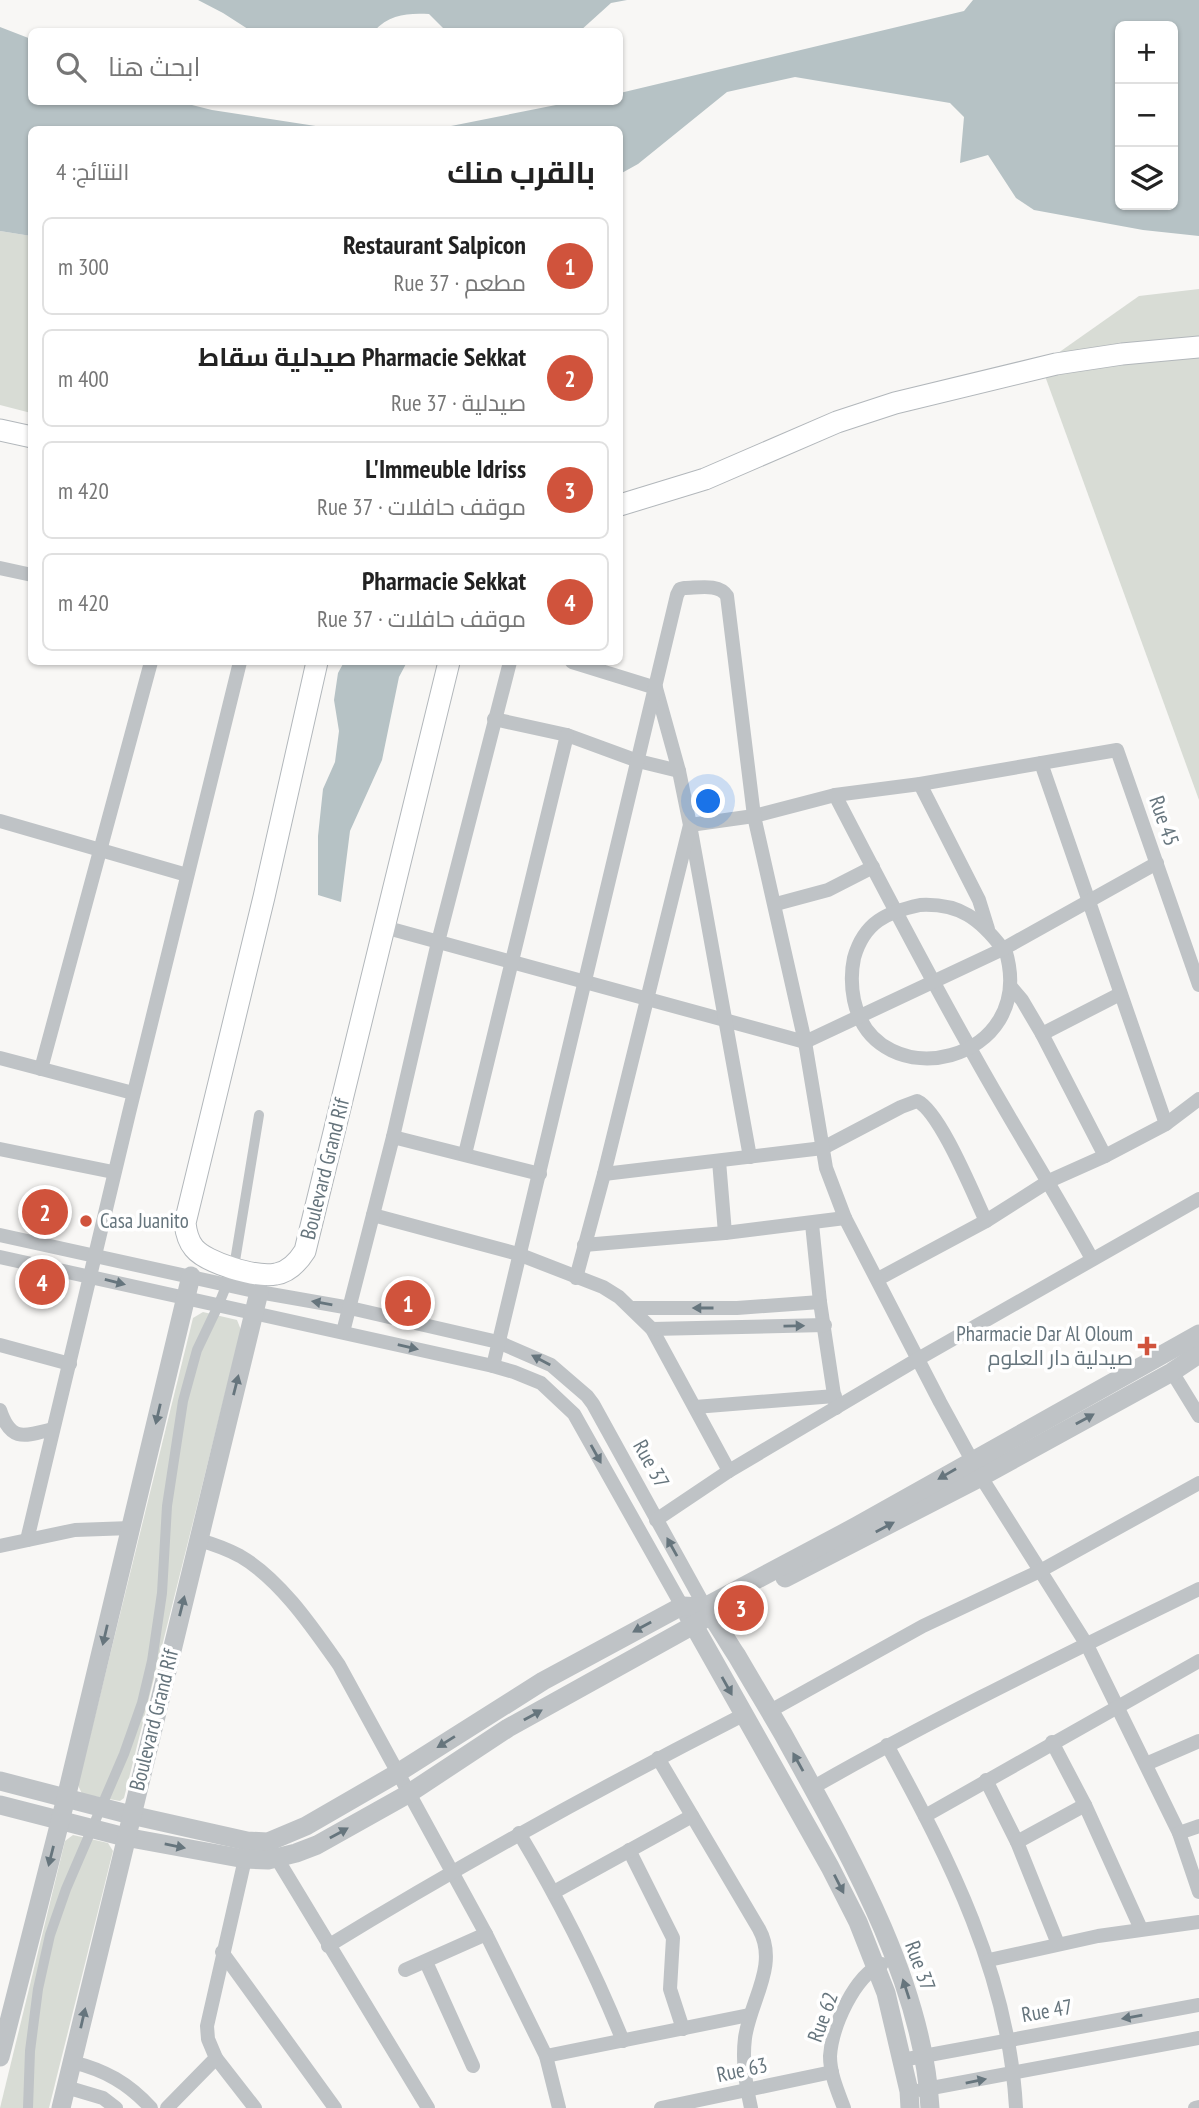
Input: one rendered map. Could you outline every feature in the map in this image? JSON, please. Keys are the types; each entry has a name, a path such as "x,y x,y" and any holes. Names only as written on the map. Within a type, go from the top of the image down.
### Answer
{"main road":[{"path":"623,504 705,480 808,434 895,403 1056,364 1122,354 1199,347"},
{"path":"0,430 28,436"},
{"name":"Boulevard Grand Rif","path":"316,665 258,923 185,1223 187,1236 193,1247 231,1276 278,1274 298,1261 305,1251 448,665"}],"street":[{"path":"0,568 28,574"},
{"path":"493,1366 677,595 680,589 714,587 724,590 727,596 754,816 805,1042 833,1190 918,1359 977,1468 1087,1645 1119,1706 1179,1833 1199,1892"},
{"path":"41,1069 150,665"},
{"path":"27,1540 96,1254 113,1172 239,665"},
{"path":"343,1332 509,665"},
{"path":"582,665 656,688"},
{"path":"656,688 679,771 690,825 750,1157"},
{"path":"494,719 567,735 638,761 679,771"},
{"path":"465,1154 567,735"},
{"name":"Rue 45","path":"1041,762 1116,750 1199,985"},
{"path":"690,825 754,816 835,795 920,784 1041,762 1166,1124"},
{"path":"920,784 979,900 989,930"},
{"path":"835,795 969,1048 1049,1181 1092,1259"},
{"path":"0,821 187,875"},
{"path":"576,1278 690,825"},
{"path":"384,927 805,1042 1003,949 1157,863"},
{"path":"775,904 828,890 873,867"},
{"path":"920,905 946,906 971,916 989,930 1005,949 1011,987 999,1022 982,1041 939,1058 907,1056 878,1041 867,1029 858,1016 851,985 855,954 871,926 883,915 920,905"},
{"path":"1011,987 1042,1034 1105,1156"},
{"path":"1042,1034 1120,994"},
{"path":"0,1058 133,1093"},
{"path":"878,1279 986,1221 1049,1181 1166,1124 1199,1099"},
{"path":"604,1174 823,1148 909,1103 920,1102 929,1109 960,1165 986,1221"},
{"path":"28,2108 30,2051 38,1989 50,1935 124,1754 144,1693 162,1593 167,1506 180,1414 197,1350 231,1276 259,1115"},
{"path":"393,1138 540,1174"},
{"path":"0,1149 113,1172"},
{"path":"719,1161 725,1233"},
{"path":"656,1520 836,1402 918,1359 1199,1199"},
{"path":"373,1215 518,1254 603,1287 632,1308 652,1329 729,1471"},
{"path":"584,1245 725,1233 845,1218"},
{"path":"812,1224 820,1303 836,1402"},
{"name":"Rue 37","path":"0,1235 191,1276 231,1276 259,1292 349,1308 498,1342 551,1365 587,1396 708,1611 770,1711 861,1883 886,1963 886,1993 910,2100"},
{"name":"Rue 37","path":"0,1257 493,1366 541,1383 574,1414 830,1867 858,1922 910,2002 930,2099"},
{"path":"1,2052 66,1798 191,1276"},
{"name":"Boulevard Grand Rif","path":"61,2108 259,1292"},
{"path":"632,1308 737,1308 820,1303"},
{"path":"737,1308 738,1327"},
{"path":"652,1329 825,1325"},
{"path":"0,1805 125,1837 244,1859 272,1850 317,1845 408,1794 508,1728 694,1626 708,1611 830,1557 1199,1334"},
{"path":"0,1345 70,1364"},
{"path":"977,1468 1172,1372 1199,1354"},
{"path":"1172,1372 1199,1416"},
{"path":"695,1407 836,1402"},
{"path":"574,1414 593,1404"},
{"path":"0,1410 8,1428 17,1434 30,1435 53,1429"},
{"path":"770,1711 923,1626 1040,1571 1199,1483"},
{"path":"0,1546 75,1530 131,1528"},
{"path":"199,1540 241,1557 267,1577 316,1631 339,1665 396,1774 486,1934 546,2056 559,2108"},
{"path":"812,1788 887,1745 1134,1619 1198,1591"},
{"path":"272,1850 306,1826 396,1774 543,1681 682,1606 708,1611"},
{"path":"925,1816 1199,1661"},
{"path":"328,1946 451,1871 743,1714"},
{"path":"1146,1764 1199,1741"},
{"path":"1052,1742 1085,1805 1140,1929"},
{"path":"887,1745 925,1816 972,1915 989,1960 1015,2073 1016,2108"},
{"path":"658,1758 759,1929 766,1947 766,1968 749,2015 744,2055 751,2108"},
{"path":"986,1780 1017,1842 1058,1944"},
{"path":"0,1781 131,1815 247,1841 272,1850 428,2108"},
{"path":"1017,1842 1085,1805"},
{"path":"554,1892 692,1816"},
{"path":"1179,1833 1199,1826"},
{"path":"519,1833 554,1892 593,1970 623,2041"},
{"path":"629,1850 673,1938 670,1989 683,2029"},
{"path":"244,1859 207,2026 208,2039 216,2058 255,2108"},
{"path":"989,1960 1140,1929 1199,1922"},
{"path":"405,1970 486,1934"},
{"path":"222,1952 335,2108"},
{"path":"426,1962 473,2066"},
{"name":"Rue 62","path":"844,2108 832,2072 832,2043 842,2013 858,1986 886,1963"},
{"name":"Rue 47","path":"902,2060 1199,2005"},
{"path":"546,2056 749,2015"},
{"path":"910,2100 930,2099 1015,2073 1199,2038"},
{"path":"167,2108 216,2058"},
{"path":"72,2062 112,2075 128,2085 150,2108"},
{"name":"Rue 63","path":"661,2108 832,2072"},
{"path":"66,2087 103,2098 116,2108"}],"shaded area":[{"path":"198,0 627,0 611,3 583,28 443,28 429,14 407,14 386,21 377,28 246,28"},
{"path":"973,0 1199,0 1199,236 1143,230 1034,210 1016,198 988,155 960,163 964,117 950,103 795,77 727,92 638,164 623,172 623,126 451,126 556,105 623,105 623,92 964,11"},
{"path":"0,27 28,38 28,105 192,105 316,126 28,126 28,236 0,231"},
{"path":"0,231 28,236 28,412 0,405"},
{"path":"1199,289 1199,800 1041,365 1139,296"},
{"path":"342,665 405,665 399,677 382,760 350,831 341,902 318,895 318,836 323,789 335,762 339,731 334,700 338,673"},
{"path":"203,1312 237,1320 241,1330 124,1798 120,1801 82,1794 78,1785 193,1318"},
{"path":"73,1835 108,1843 113,1851 49,2108 0,2108 65,1841"}],"place":[{"name":"Pharmacie Sekkat صيدلية سقاط","path":"45,1212"},
{"name":"Casa Juanito","path":"86,1221"},
{"name":"Pharmacie Sekkat","path":"42,1282"},
{"name":"Restaurant Salpicon","path":"408,1303"},
{"name":"Pharmacie Dar Al Oloum صيدلية دار العلوم","path":"1147,1346"},
{"name":"L'Immeuble Idriss","path":"741,1608"}]}
